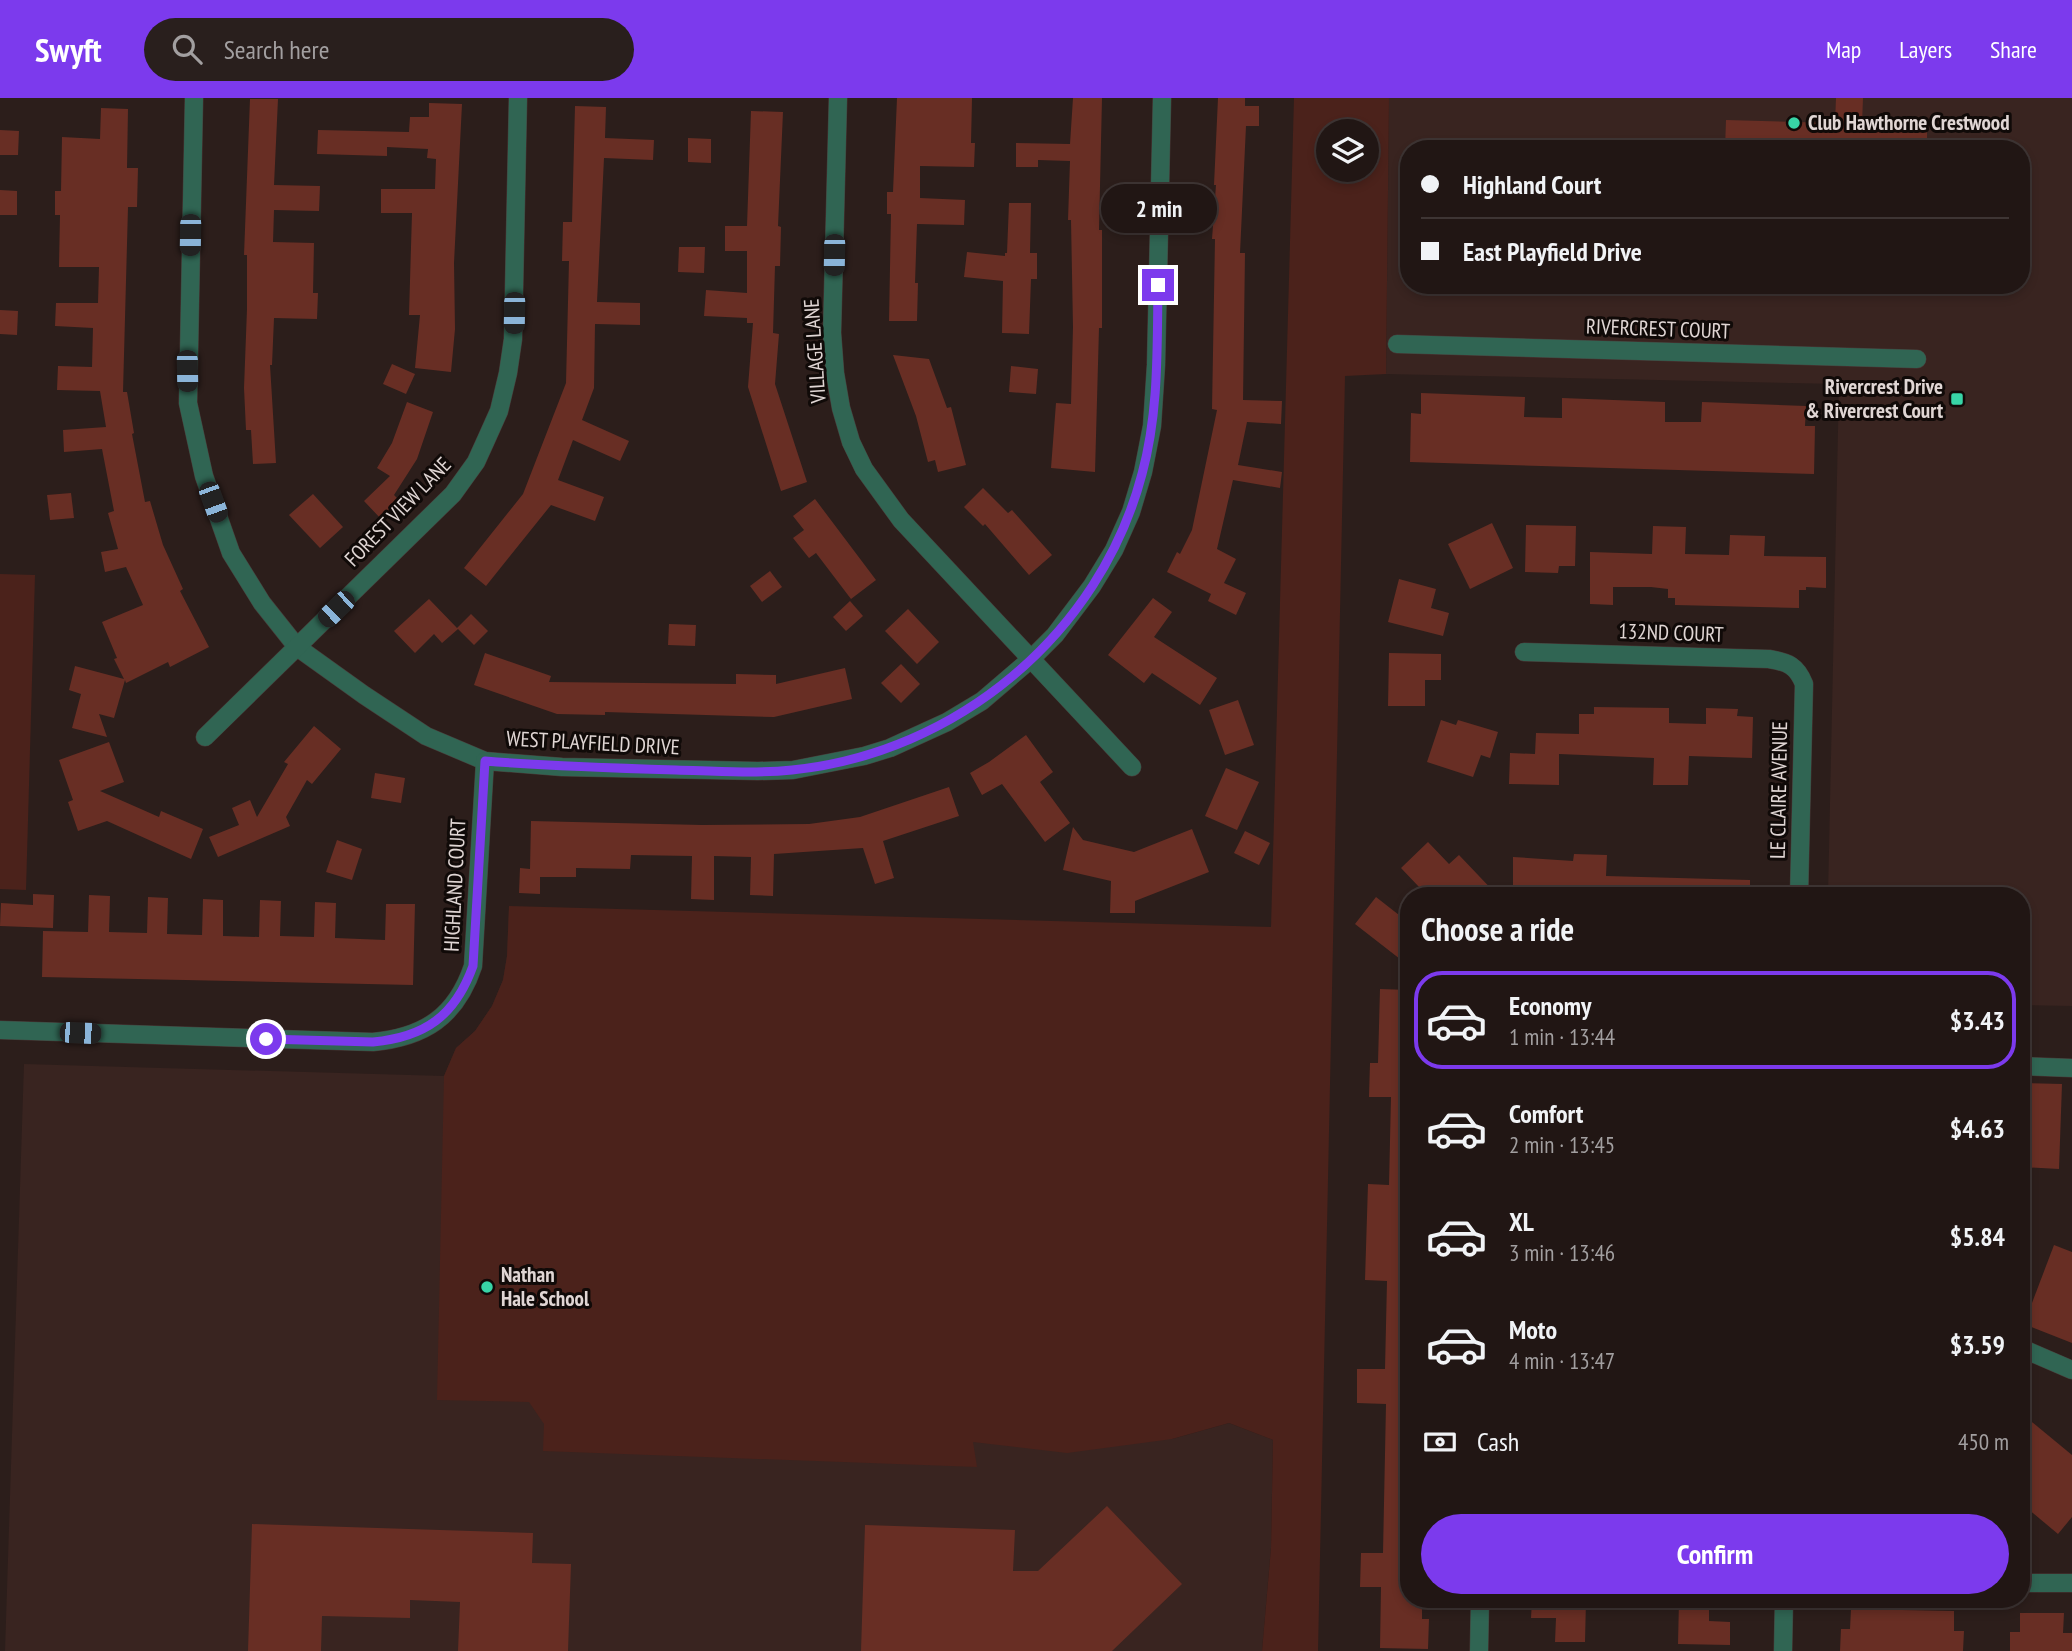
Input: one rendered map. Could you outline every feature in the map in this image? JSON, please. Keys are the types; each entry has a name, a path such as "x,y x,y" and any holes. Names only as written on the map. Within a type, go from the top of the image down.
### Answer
{"street":[{"name":"WEST PLAYFIELD DRIVE","path":"194,98 188,403 204,475 231,553 262,603 297,647 364,695 426,736 485,761 562,767 698,771 793,770 890,748 919,736 982,702 1055,635 1092,586 1114,550 1131,512 1143,472 1155,398 1161,98"},
{"name":"FOREST VIEW LANE","path":"205,737 453,494 475,462 499,411 513,339 518,98"},
{"name":"VILLAGE LANE","path":"838,98 832,333 837,385 851,442 864,469 901,520 1132,767"},
{"name":"RIVERCREST COURT","path":"1397,344 1917,359"},
{"name":"132ND COURT","path":"1524,652 1769,659 1785,661 1798,670 1804,684"},
{"name":"LE CLAIRE AVENUE","path":"1799,887 1804,684"},
{"name":"HIGHLAND COURT","path":"0,1030 373,1042 409,1036 424,1030 436,1023 452,1006 462,992 473,966 485,761"},
{"path":"2030,1066 2072,1068"},
{"path":"2030,1352 2072,1370"},
{"path":"2030,1583 2072,1583"},
{"path":"1479,1651 1480,1608"},
{"path":"1783,1651 1784,1608"}],"shaded area":[{"path":"1294,98 1389,98 1386,374 1345,376 1318,1651 1262,1651 1271,1548 1273,1440 1229,1423 1172,1439 1067,1453 973,1442 977,1467 543,1451 544,1424 529,1402 437,1400 444,1076 456,1048 475,1031 492,1006 503,980 509,906 1271,927"},
{"path":"1389,98 2072,98 2072,1006 2030,1005 2030,887 1828,887 1839,384 1386,374"},
{"path":"0,574 35,575 26,890 0,889"},
{"name":"Nathan Hale School","path":"509,906 1172,1439 1229,1423 1273,1440 1271,1548 1262,1651 5,1651 24,1064 444,1076 456,1048 475,1031 492,1006 503,980"}],"building":[{"path":"897,98 972,98 971,143 975,143 974,167 920,166 920,198 965,200 964,225 917,224 917,321 889,321 891,214 887,214 887,192 893,192"},
{"path":"1073,98 1102,98 1099,230 1102,230 1102,328 1099,328 1095,472 1051,468 1056,403 1071,404 1073,327 1071,220 1068,220 1070,161 1038,160 1038,167 1016,167 1016,143 1070,144"},
{"path":"1218,98 1245,98 1245,106 1259,106 1259,126 1246,126 1240,253 1245,253 1243,400 1282,401 1281,424 1247,422 1238,465 1282,472 1280,488 1233,480 1217,549 1236,559 1224,583 1246,593 1236,615 1208,601 1211,594 1167,572 1192,530 1217,410 1212,409 1215,239 1212,239"},
{"name":"Club Hawthorne Crestwood","path":"1836,98 1863,98 1862,124 1927,126 1927,140 1725,140 1726,120 1835,123"},
{"path":"250,99 278,99 274,185 320,186 319,211 274,210 273,242 314,243 313,293 318,293 317,319 274,318 270,365 276,463 253,464 251,430 246,430 244,388 247,255 244,255"},
{"path":"429,103 462,104 454,263 455,329 451,372 415,368 420,315 409,315 412,213 381,213 381,189 435,189 436,159 427,158 428,149 387,147 387,156 317,154 318,130 409,132 410,117 429,117"},
{"path":"575,106 606,107 605,138 654,140 653,160 604,158 597,302 640,303 640,325 595,324 594,388 582,420 629,441 620,461 573,440 558,480 604,497 595,521 551,505 486,586 464,568 523,494 566,383 569,261 562,261 563,222 572,222"},
{"path":"101,108 128,109 127,168 138,168 137,207 128,207 123,392 127,392 145,502 150,501 163,545 183,589 180,591 209,647 170,667 168,662 126,683 125,680 114,718 99,714 107,737 72,728 81,694 69,690 75,666 124,679 114,659 117,658 102,622 143,605 126,567 105,572 101,552 118,549 108,513 114,511 102,449 64,452 63,430 106,427 100,391 57,390 58,366 92,367 93,328 55,326 56,303 98,303 99,267 59,267 60,215 55,215 55,191 61,191 62,137 100,139"},
{"path":"751,111 783,112 778,226 781,227 780,266 775,266 773,333 779,334 775,384 807,482 781,491 748,387 753,323 747,323 747,318 704,316 706,290 747,293 747,251 725,251 725,226 747,226"},
{"path":"0,130 19,131 18,155 0,155"},
{"path":"688,138 711,139 711,163 688,162"},
{"path":"0,190 17,191 17,215 0,215"},
{"path":"1009,203 1031,203 1030,253 1037,253 1037,279 1031,279 1029,334 1002,333 1003,281 964,277 967,252 1005,256 1007,253"},
{"path":"679,247 705,247 704,273 678,272"},
{"path":"0,310 18,311 17,335 0,334"},
{"path":"893,355 929,359 947,408 951,407 966,465 938,472 935,460 928,462 916,416"},
{"path":"392,364 415,374 406,394 383,384"},
{"path":"1011,366 1038,369 1036,394 1009,392"},
{"path":"1421,393 1525,397 1524,417 1562,418 1562,398 1665,402 1665,422 1701,422 1702,402 1806,406 1805,426 1815,426 1814,474 1410,462 1411,413 1421,414"},
{"path":"407,402 433,412 417,459 394,495 401,502 382,520 364,501 390,476 377,468 392,443"},
{"path":"983,488 1008,513 1012,510 1052,555 1029,575 985,524 983,526 964,507"},
{"path":"71,493 74,518 50,520 47,495"},
{"path":"313,494 343,527 320,548 289,515"},
{"path":"815,499 876,580 851,599 816,553 809,558 793,538 804,530 793,516"},
{"path":"1492,523 1513,568 1470,589 1448,544"},
{"path":"1526,525 1576,526 1575,566 1559,566 1558,573 1525,572"},
{"path":"1653,526 1686,527 1685,554 1729,555 1730,535 1765,536 1764,556 1826,557 1826,588 1806,587 1806,590 1799,590 1799,608 1675,605 1675,598 1668,598 1668,589 1651,587 1613,587 1613,605 1590,604 1590,552 1652,554"},
{"path":"770,571 782,587 762,602 750,586"},
{"path":"1399,579 1436,589 1431,608 1449,613 1443,636 1388,622"},
{"path":"1153,598 1172,612 1154,637 1217,678 1200,705 1152,673 1144,683 1108,655"},
{"path":"429,599 457,628 471,614 488,631 474,645 458,629 442,643 434,634 415,653 394,631"},
{"path":"850,601 863,616 846,631 833,617"},
{"path":"908,609 939,642 917,664 885,631"},
{"path":"669,624 696,625 695,646 668,645"},
{"path":"485,653 551,676 549,682 736,684 736,674 776,675 776,684 845,668 852,699 774,717 605,712 605,715 557,714 474,685"},
{"path":"1389,653 1441,654 1441,680 1425,680 1425,706 1388,706"},
{"path":"901,664 920,684 901,703 881,683"},
{"path":"1238,700 1254,745 1225,755 1209,710"},
{"path":"1594,707 1669,708 1669,723 1706,724 1706,708 1738,709 1737,716 1753,717 1752,758 1689,756 1688,785 1653,785 1654,758 1559,754 1559,785 1509,784 1510,753 1535,754 1536,733 1579,734 1579,714 1594,714"},
{"path":"1441,720 1456,725 1458,720 1498,732 1490,758 1481,755 1473,777 1427,762"},
{"path":"314,726 341,749 312,784 307,780 286,817 290,826 218,857 209,837 239,825 232,808 250,800 257,817 288,764 284,762"},
{"path":"1026,735 1053,772 1040,782 1070,823 1045,842 1002,784 982,795 970,773"},
{"path":"109,742 124,782 100,791 159,817 161,811 203,829 191,859 107,821 78,831 68,802 73,800 59,760"},
{"path":"1226,768 1259,782 1237,830 1205,816"},
{"path":"375,773 405,778 401,803 371,798"},
{"path":"949,787 959,816 883,841 894,878 875,884 863,848 774,854 773,896 750,895 751,857 714,856 714,900 691,899 692,856 631,855 630,869 576,868 576,877 540,877 540,894 519,893 520,868 530,869 531,821 702,825 809,824 860,817"},
{"path":"1073,827 1083,840 1134,852 1192,829 1209,872 1135,901 1135,913 1110,913 1111,881 1063,870"},
{"path":"1245,831 1270,843 1259,865 1234,853"},
{"path":"337,840 362,849 352,880 326,872"},
{"path":"1428,842 1449,864 1459,855 1489,887 1419,887 1401,868"},
{"path":"1574,854 1607,855 1606,876 1750,880 1750,887 1513,887 1513,857 1573,861"},
{"path":"33,894 54,895 53,928 0,926 1,903 33,905"},
{"path":"89,895 110,896 109,932 147,933 148,897 168,898 167,934 202,935 203,899 223,900 223,936 259,937 260,900 281,901 280,936 314,937 315,902 336,903 335,938 385,940 386,904 415,904 413,985 42,977 43,931 88,932"},
{"path":"1376,897 1400,914 1400,959 1355,924"},
{"path":"1380,989 1400,990 1400,1608 1422,1608 1422,1619 1429,1619 1428,1649 1380,1648 1381,1587 1360,1587 1361,1553 1383,1553 1386,1404 1357,1403 1357,1369 1385,1369 1387,1281 1365,1280 1368,1184 1389,1185 1391,1097 1369,1097 1370,1063 1378,1063"},
{"path":"2030,1083 2062,1084 2059,1169 2030,1167"},
{"path":"2054,1245 2072,1252 2072,1343 2030,1326 2030,1308"},
{"path":"2030,1420 2072,1455 2072,1517 2058,1534 2030,1511"},
{"path":"1107,1506 1182,1584 1112,1651 861,1651 865,1525 1015,1530 1013,1571 1038,1571"},
{"path":"252,1524 533,1533 532,1563 571,1564 568,1651 458,1651 460,1602 410,1600 410,1618 322,1616 321,1651 248,1651"},
{"path":"1532,1608 1586,1608 1585,1642 1555,1642 1556,1618 1531,1618"},
{"path":"1679,1608 1709,1608 1709,1621 1730,1622 1730,1645 1678,1644"},
{"path":"1851,1609 1954,1611 1954,1631 1964,1631 1963,1651 1840,1651 1841,1629 1850,1629"},
{"path":"2020,1613 2064,1613 2063,1633 2072,1633 2072,1651 2010,1651 2010,1632 2020,1632"}],"place":[{"name":"Club Hawthorne Crestwood","path":"1794,123"},
{"name":"Rivercrest Drive & Rivercrest Court","path":"1957,399"},
{"name":"Nathan Hale School","path":"487,1287"}],"route":[{"path":"266,1039 389,1041 424,1030 436,1023 452,1006 469,977 475,954 485,761 562,767 793,770 890,748 919,736 982,702 1031,659 1076,610 1114,550 1131,512 1143,472 1152,426 1158,285"}]}
